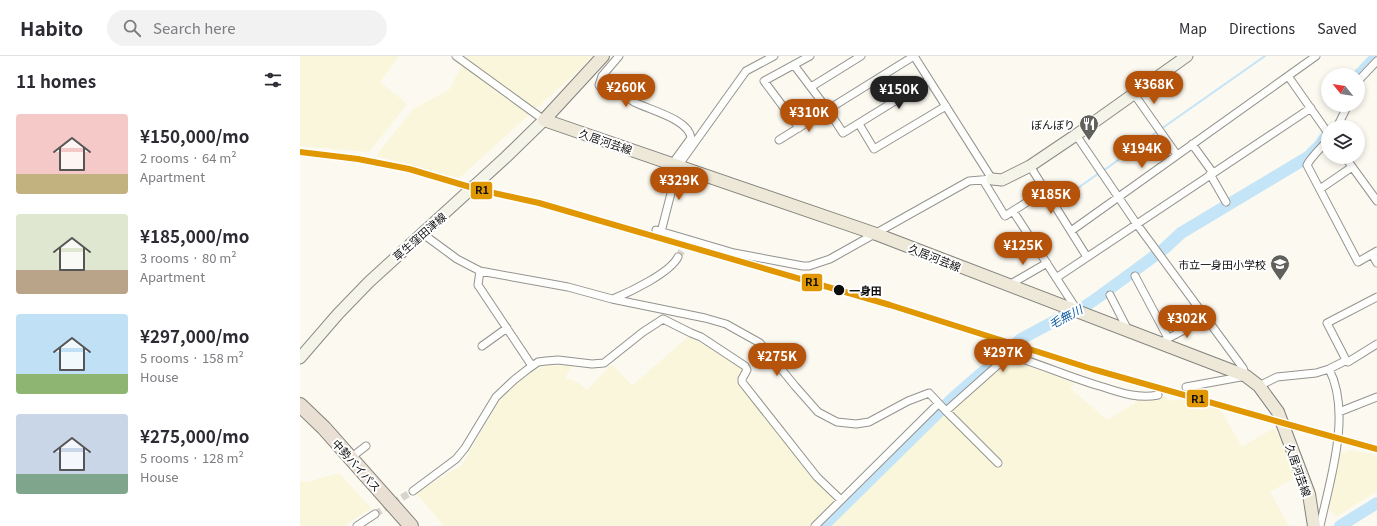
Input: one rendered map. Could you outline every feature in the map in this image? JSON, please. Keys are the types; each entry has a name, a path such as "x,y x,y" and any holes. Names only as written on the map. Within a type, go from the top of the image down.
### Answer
{"highway":[{"name":"中勢バイパス","path":"300,405 324,428 411,526"},
{"path":"324,428 387,490 419,526"},
{"path":"324,428 399,526"}],"main road":[{"path":"544,120 603,56"},
{"path":"987,180 1002,180 1030,166 1187,56"},
{"name":"草生窪田津線","path":"300,358 338,314 369,282 506,157 544,120"},
{"name":"久居河芸線","path":"544,120 876,234 1076,311 1128,330 1164,340 1246,376 1259,386 1278,412 1283,423 1308,494 1314,526"}],"street":[{"path":"619,56 602,76 599,85 603,90 626,97 634,102 668,116 687,128 690,132 691,138 675,165 658,231 734,253 809,266 830,259 969,181 987,180"},
{"path":"675,165 746,71 774,56"},
{"path":"799,128 764,81 810,56"},
{"path":"811,87 861,56"},
{"path":"779,140 914,56 946,106 1006,216 1046,190"},
{"path":"1071,231 1316,56"},
{"path":"459,57 544,120"},
{"path":"1365,74 1377,61"},
{"path":"794,65 828,110 843,133 929,80"},
{"path":"1288,76 1321,123"},
{"path":"1134,94 1177,155"},
{"path":"859,124 874,149 946,106"},
{"path":"1056,278 1136,223 1311,108"},
{"path":"1076,135 1136,223 1243,368 1246,376 1186,387"},
{"path":"1192,144 1212,174 1226,202"},
{"path":"1321,150 1308,162 1307,165 1358,262 1375,253 1377,263"},
{"path":"1350,164 1377,201"},
{"path":"1030,166 1087,256"},
{"path":"1320,189 1352,167"},
{"path":"1013,211 1075,307 1076,311"},
{"path":"426,231 452,256 480,272 568,288 726,324 755,339 764,346 818,412 837,422 856,424 869,422 908,401 928,393 998,463"},
{"path":"612,299 624,295 669,269 678,257"},
{"path":"1009,285 1047,263"},
{"path":"480,272 478,285 532,366"},
{"path":"1135,276 1164,340 1207,318"},
{"path":"1110,295 1128,330"},
{"path":"1345,361 1345,358 1327,323 1377,297"},
{"path":"413,491 456,459 496,397 532,366 538,362 558,360 592,364 604,362 643,332 663,319 670,311"},
{"path":"663,319 701,337 745,366 747,370 742,378 742,382 817,477 841,500"},
{"path":"482,346 507,328"},
{"path":"1259,386 1277,377 1316,373 1329,369 1345,361 1348,362 1377,344"},
{"path":"815,526 942,407 1009,355 1128,395 1148,397 1158,395"},
{"path":"1320,526 1339,439 1338,391 1329,369"},
{"path":"1339,412 1377,397"},
{"path":"353,456 366,446"},
{"path":"1311,508 1324,508"},
{"path":"357,526 375,514"}],"shaded area":[{"path":"300,56 399,56 380,82 407,104 369,152 300,146"},
{"path":"466,56 592,56 582,67 459,178 376,156 412,110 450,89"},
{"path":"689,336 743,369 736,381 835,502 811,526 444,526 416,493 462,465 499,400 530,372 548,365 572,366 565,378 577,382 587,390 612,364 632,386"},
{"path":"1008,359 1075,383 1070,388 1107,420 1139,401 1165,396 1168,400 1176,401 1180,399 1220,409 1242,447 1272,429 1275,429 1292,460 1297,476 1270,492 1289,526 826,526 942,410"},
{"path":"1352,450 1373,454 1377,460 1377,491 1336,517 1328,507 1339,454"},
{"path":"339,473 371,508 344,526 300,526 300,481 307,482"}],"waterway":[{"path":"1161,129 1265,56"},
{"name":"毛無川","path":"1365,69 1377,56"},
{"path":"1103,171 1158,131"},
{"name":"毛無川","path":"823,526 954,397 1021,339 1066,315 1072,314 1093,301 1165,248 1181,233 1308,157 1321,144"},
{"path":"1057,203 1099,173"},
{"path":"1340,526 1377,503"}],"tunnel":[{"path":"678,257 689,240"},
{"path":"375,514 413,491"}],"transit line":[{"name":"R1","path":"300,152 358,159 409,169 480,190 539,203 890,305 1092,369 1377,449"}],"place":[{"name":"ぼんぼり","path":"1089,141"},
{"name":"市立一身田小学校","path":"1280,281"},
{"name":"一身田","path":"839,290"}]}
